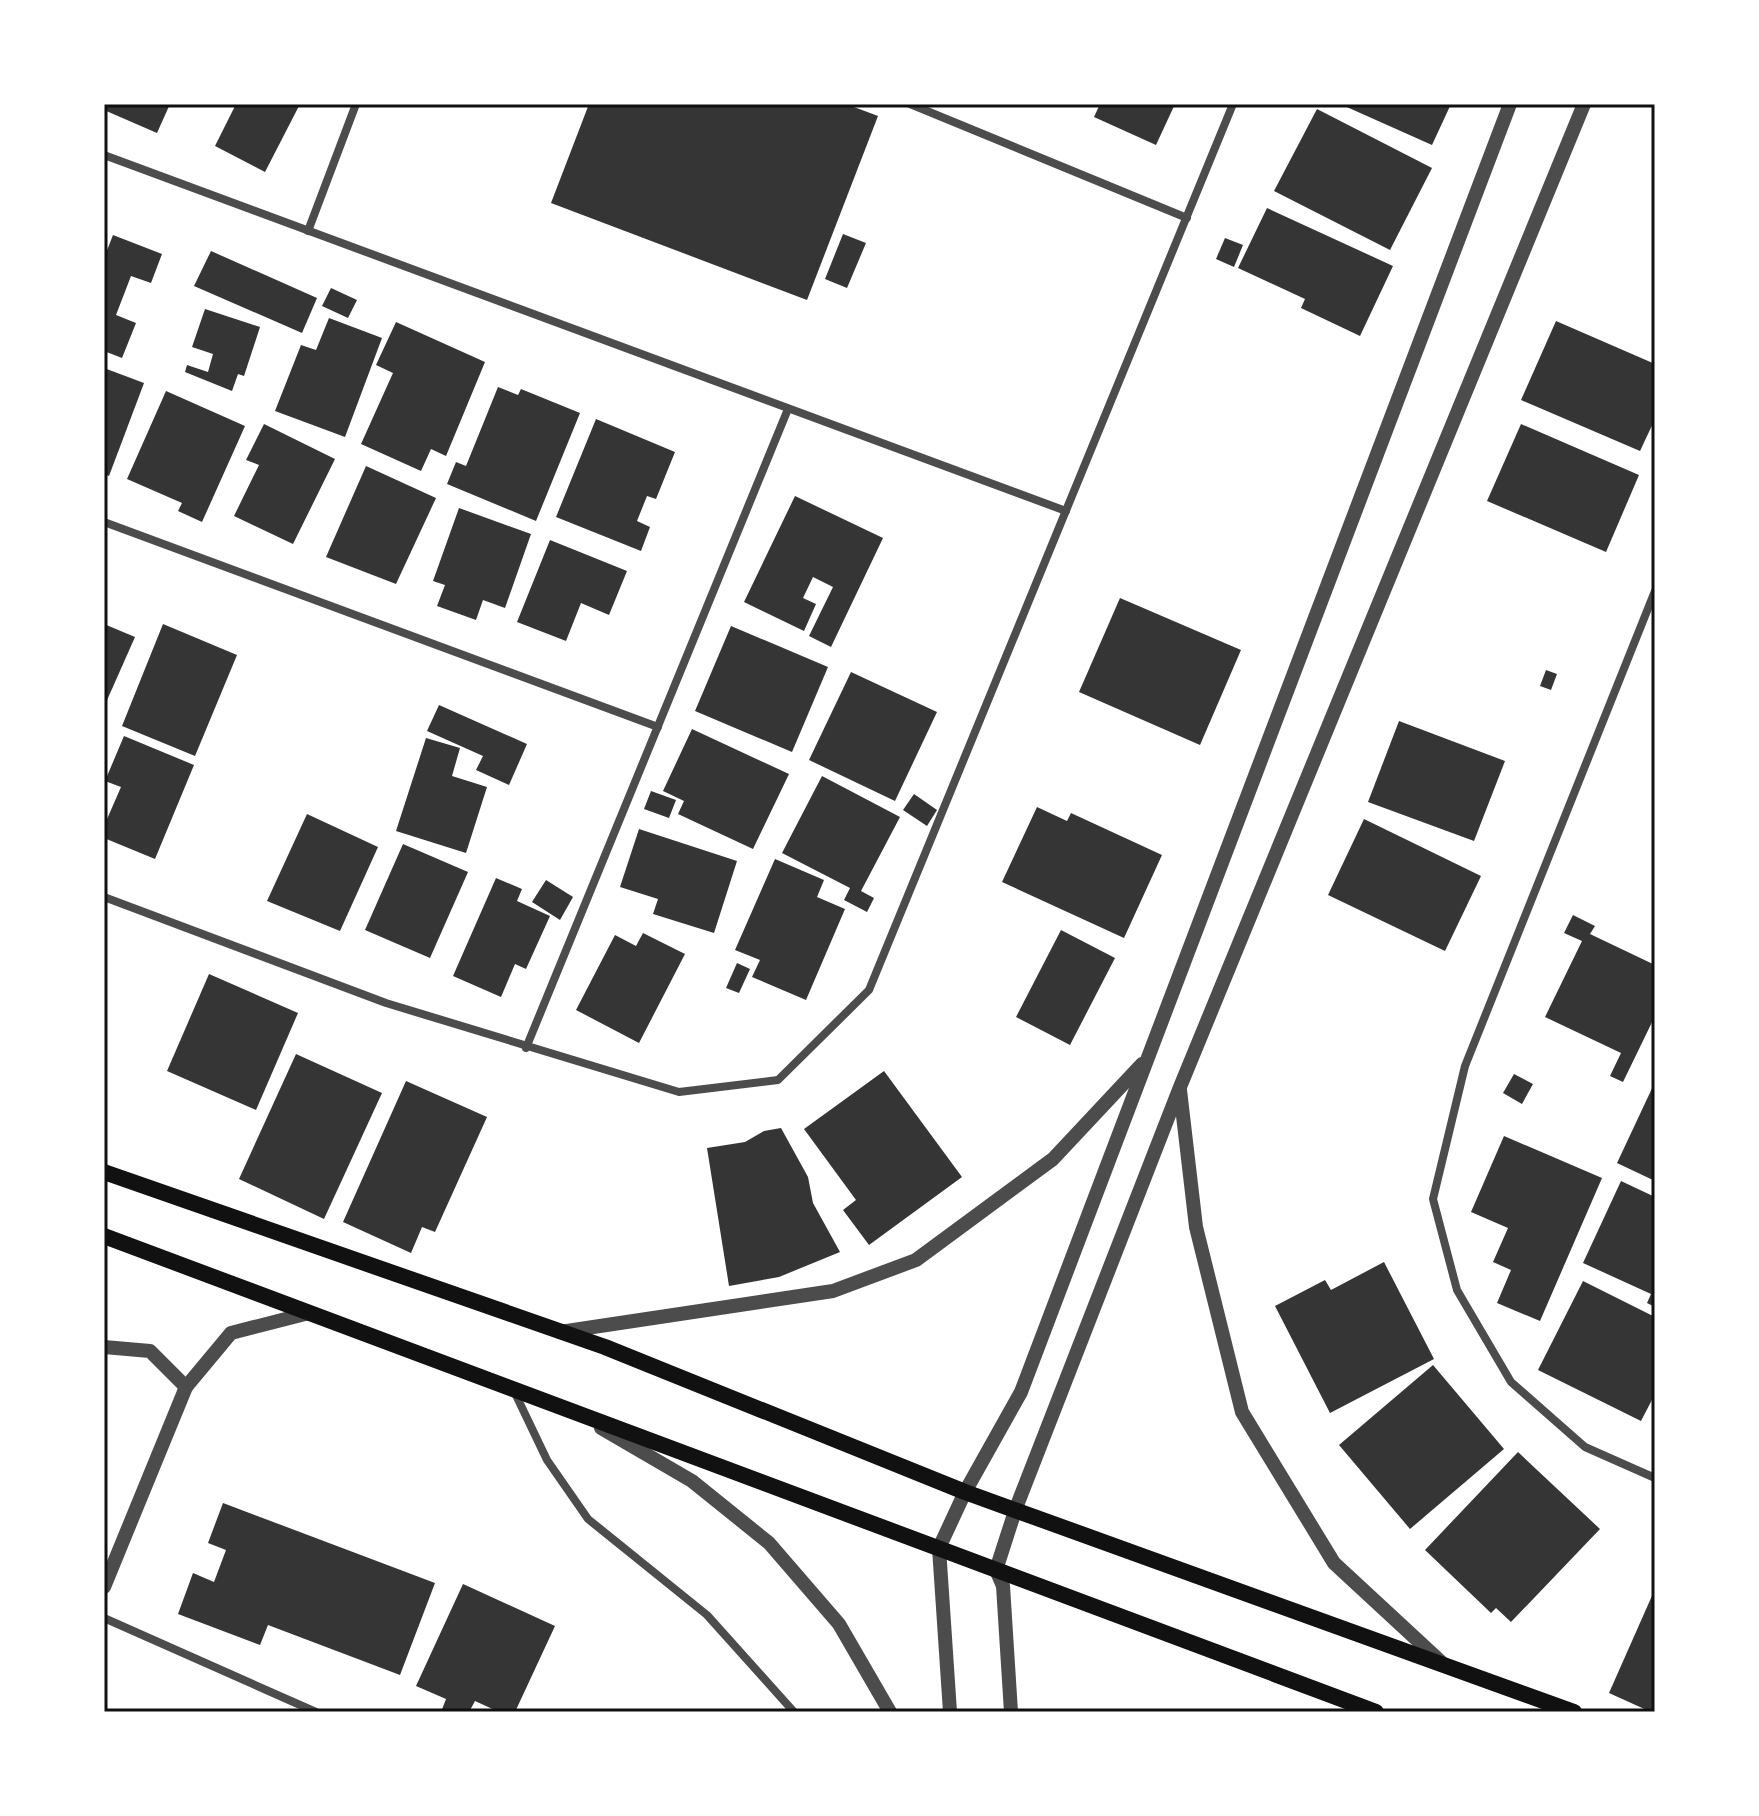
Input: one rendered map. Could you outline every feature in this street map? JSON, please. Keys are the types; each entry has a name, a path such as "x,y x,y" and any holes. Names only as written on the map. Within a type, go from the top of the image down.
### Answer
{"main road":[{"path":"104,1172 560,1332 965,1492 1574,1712"},
{"path":"104,1236 1376,1712"}],"street":[{"path":"308,231 356,104"},
{"path":"910,104 1187,218"},
{"path":"104,897 386,1003 679,1092 778,1080 869,990 1233,104"},
{"path":"950,1712 939,1548 965,1492 1021,1392 1510,104"},
{"path":"1011,1712 1003,1586 996,1570 1016,1508 1180,1087 1584,104"},
{"path":"104,155 1066,511"},
{"path":"526,1048 788,409"},
{"path":"104,522 658,727"},
{"path":"1655,591 1465,1066 1433,1199 1457,1290 1511,1382 1585,1447 1655,1478"},
{"path":"560,1332 833,1291 916,1260 1053,1159 1148,1058"},
{"path":"1180,1087 1196,1227 1242,1412 1334,1563 1445,1665"},
{"path":"104,1587 186,1387 231,1333 309,1313"},
{"path":"104,1347 150,1351 186,1387"},
{"path":"513,1389 547,1460 588,1519 707,1615 794,1712"},
{"path":"577,1413 692,1481 769,1543 839,1624 890,1712"},
{"path":"104,1618 316,1712"}],"building":[{"path":"104,104 170,104 157,133 104,110"},
{"path":"236,104 300,104 265,172 215,146"},
{"path":"589,104 846,104 878,116 807,300 551,203"},
{"path":"1100,104 1175,104 1156,145 1094,117"},
{"path":"1340,104 1451,104 1432,145"},
{"path":"1317,109 1432,168 1390,250 1274,191"},
{"path":"1267,208 1393,266 1360,336 1301,308 1305,299 1238,268"},
{"path":"843,234 866,243 847,288 825,279"},
{"path":"113,235 162,254 151,283 131,276 116,315 136,323 122,358 104,351 104,258"},
{"path":"1225,238 1243,245 1234,267 1216,259"},
{"path":"211,251 317,298 302,333 194,286"},
{"path":"331,288 357,300 348,318 322,306"},
{"path":"205,309 260,327 244,376 238,374 232,391 185,372 187,365 208,372 213,354 192,347"},
{"path":"329,318 382,338 345,437 275,411 301,345 316,350"},
{"path":"1556,321 1655,364 1655,419 1640,451 1521,400"},
{"path":"396,322 485,362 446,456 431,449 421,471 361,444 393,373 376,365"},
{"path":"104,368 144,383 109,476 104,474"},
{"path":"498,387 518,395 521,389 580,413 536,521 447,484 456,462 466,466"},
{"path":"166,391 245,426 202,522 178,511 182,503 127,479"},
{"path":"596,419 675,452 656,499 647,496 637,521 650,527 641,551 556,517"},
{"path":"264,424 335,459 293,544 234,516 259,465 246,460"},
{"path":"1521,424 1639,475 1606,552 1487,501"},
{"path":"366,466 436,498 396,584 326,557"},
{"path":"795,496 883,538 831,647 809,636 833,587 813,577 803,598 816,604 804,631 744,602"},
{"path":"459,508 531,534 505,608 483,600 476,620 437,606 445,585 433,581"},
{"path":"550,540 627,571 609,615 581,603 566,641 517,622"},
{"path":"1120,598 1241,650 1200,745 1079,692"},
{"path":"104,624 135,637 104,707"},
{"path":"163,624 237,655 195,756 122,726"},
{"path":"731,626 828,667 792,752 695,711"},
{"path":"1546,670 1557,674 1551,690 1540,686"},
{"path":"851,672 937,712 895,801 809,760"},
{"path":"439,705 527,744 509,785 476,770 483,756 427,731"},
{"path":"1399,721 1505,761 1474,841 1368,802"},
{"path":"692,729 789,774 753,849 678,814 684,801 663,791"},
{"path":"124,736 194,765 155,859 104,838 104,826 121,787 105,781"},
{"path":"426,738 460,748 452,776 487,787 466,853 396,831"},
{"path":"822,776 900,817 861,891 874,898 867,912 844,900 850,888 782,853"},
{"path":"651,791 676,800 669,818 644,809"},
{"path":"914,794 937,810 927,826 903,810"},
{"path":"1037,807 1067,821 1071,813 1162,855 1124,938 1002,882"},
{"path":"307,814 378,847 340,931 267,901"},
{"path":"1364,819 1481,876 1445,951 1328,895"},
{"path":"639,829 737,861 714,933 653,914 658,899 620,887"},
{"path":"403,844 468,872 430,958 365,930"},
{"path":"775,859 824,880 817,897 845,909 806,1000 752,977 760,960 735,950"},
{"path":"496,878 522,889 517,901 550,916 526,969 515,964 501,997 453,976"},
{"path":"546,880 573,897 560,920 532,902"},
{"path":"1573,915 1595,926 1590,934 1655,965 1655,1016 1623,1082 1610,1076 1621,1053 1545,1017 1582,941 1564,933"},
{"path":"1061,930 1115,958 1070,1045 1016,1017"},
{"path":"643,933 685,954 639,1043 576,1010 615,935 636,946"},
{"path":"737,963 750,969 739,993 726,988"},
{"path":"209,974 298,1013 256,1110 167,1071"},
{"path":"296,1054 382,1093 324,1219 239,1179"},
{"path":"884,1071 962,1177 869,1245 843,1210 856,1200 804,1129"},
{"path":"1514,1074 1533,1084 1522,1104 1503,1093"},
{"path":"406,1081 487,1117 435,1232 422,1227 411,1253 343,1222"},
{"path":"1655,1082 1655,1181 1617,1163"},
{"path":"781,1128 808,1177 813,1203 840,1252 779,1277 729,1286 707,1148 745,1142 764,1131"},
{"path":"1504,1136 1602,1178 1540,1321 1497,1303 1511,1270 1493,1262 1508,1228 1471,1212"},
{"path":"1621,1181 1655,1197 1655,1307 1647,1303 1651,1294 1583,1263"},
{"path":"1384,1262 1434,1359 1330,1413 1275,1306 1325,1280 1331,1290"},
{"path":"1583,1281 1655,1317 1655,1394 1641,1421 1538,1370"},
{"path":"1433,1365 1504,1449 1410,1529 1339,1445"},
{"path":"1518,1452 1600,1529 1511,1622 1496,1608 1491,1613 1425,1550"},
{"path":"223,1503 435,1583 400,1675 268,1625 260,1645 178,1614 193,1573 214,1582 226,1550 208,1543"},
{"path":"463,1584 555,1626 515,1712 499,1712 475,1701 469,1712 441,1712 446,1699 416,1686"},
{"path":"1655,1589 1655,1712 1651,1712 1609,1693"}]}
